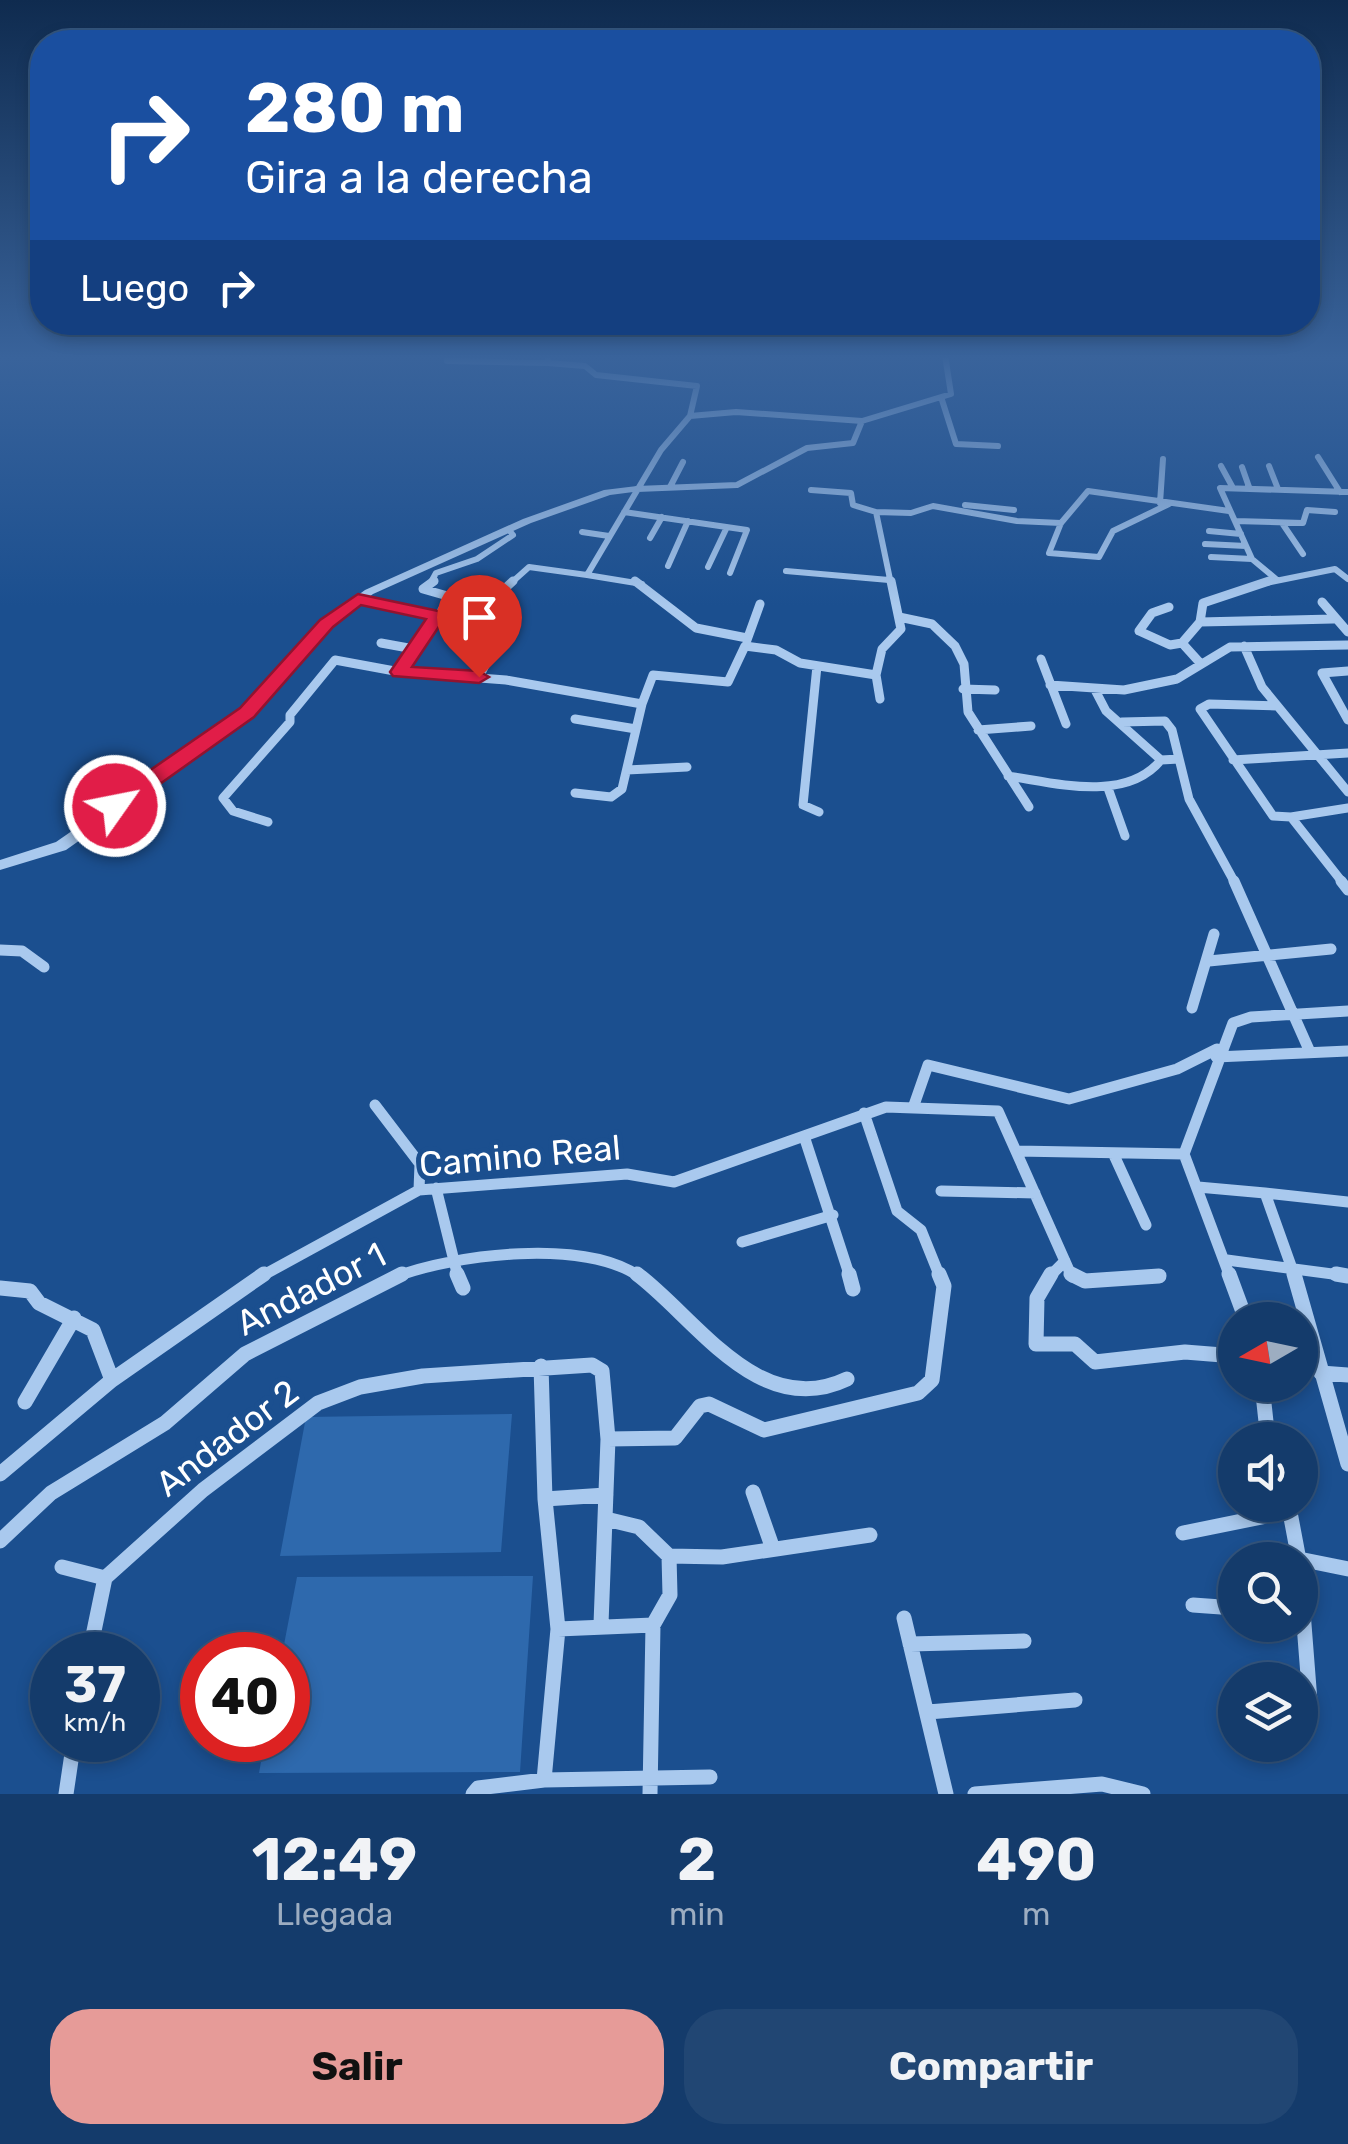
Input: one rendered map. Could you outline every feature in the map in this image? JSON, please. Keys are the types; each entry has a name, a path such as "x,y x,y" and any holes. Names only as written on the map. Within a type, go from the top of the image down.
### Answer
{"street":[{"path":"588,575 637,489 674,439"},
{"path":"0,865 61,846 225,731 267,694 327,624 358,599 599,494 742,484 807,448 828,442 853,443 855,439"},
{"path":"954,439 956,444 998,446"},
{"path":"1318,457 1344,492"},
{"path":"1163,459 1164,504"},
{"path":"670,487 683,462"},
{"path":"1221,466 1232,488"},
{"path":"1242,466 1250,488"},
{"path":"1269,466 1278,488"},
{"path":"812,490 851,494 853,504 876,512 911,512 949,503 1014,510"},
{"path":"1276,579 1252,559 1219,490 1344,492"},
{"path":"1164,504 1112,531 1100,557 1049,553 1061,523 1088,491 1229,511"},
{"path":"932,506 1017,521 1061,523"},
{"path":"1235,521 1303,523 1307,510 1335,512"},
{"path":"624,512 747,530 730,573"},
{"path":"876,512 900,633 882,649 876,675 880,698"},
{"path":"650,538 662,517"},
{"path":"668,566 688,521"},
{"path":"1282,523 1303,554"},
{"path":"708,568 727,526"},
{"path":"509,530 513,536 500,546 436,572 434,582 422,589 489,603 529,566 640,582 696,628 818,666 876,675"},
{"path":"582,532 608,536"},
{"path":"1209,532 1241,534"},
{"path":"1205,544 1246,546"},
{"path":"1211,557 1252,559"},
{"path":"1169,606 1152,613 1139,631 1170,645 1182,643 1200,622 1203,604 1276,579 1336,569 1348,579"},
{"path":"786,571 888,580"},
{"path":"816,589 818,574"},
{"path":"400,672 451,597"},
{"path":"358,599 437,616"},
{"path":"1322,602 1348,632"},
{"path":"575,793 612,797 622,789 642,704 654,674 728,682 760,604"},
{"path":"1200,622 1279,616 1333,619"},
{"path":"899,617 932,624 955,646 964,664 964,690 978,730 1029,808"},
{"path":"479,677 500,636"},
{"path":"381,643 414,649"},
{"path":"1182,643 1201,664"},
{"path":"1050,685 1124,690 1176,680 1230,646 1348,645"},
{"path":"1244,646 1262,688 1348,792"},
{"path":"1041,659 1066,724"},
{"path":"268,822 234,811 224,798 290,722 290,715 332,662 400,672 479,677 642,704"},
{"path":"818,666 802,805 820,812"},
{"path":"1348,671 1322,674 1348,720"},
{"path":"1094,688 1106,710 1161,760"},
{"path":"964,690 995,690"},
{"path":"1277,706 1204,706 1202,718 1273,816 1348,808"},
{"path":"576,719 636,729"},
{"path":"1122,722 1165,721 1177,734 1191,805 1231,874 1310,1052"},
{"path":"978,730 1031,726"},
{"path":"1233,760 1348,754"},
{"path":"1008,776 1108,788 1144,776 1161,760 1179,759"},
{"path":"626,770 688,767"},
{"path":"1108,788 1126,836"},
{"path":"1290,817 1348,890"},
{"path":"1192,1008 1214,934"},
{"path":"1209,961 1331,948"},
{"path":"0,950 22,951 44,967"},
{"path":"1240,1302 1184,1154 1202,1118 1217,1053 1233,1022 1348,1011"},
{"path":"914,1105 924,1067 928,1065 1069,1099 1217,1053 1348,1052"},
{"path":"375,1105 420,1164 420,1190"},
{"name":"Camino Real","path":"0,1474 112,1380 297,1252 420,1190 626,1174 674,1182 864,1113 914,1105 998,1111 1017,1151"},
{"path":"601,1624 608,1439 675,1438 700,1406 709,1404 764,1430 793,1425 830,1412 918,1392 932,1380 944,1286 920,1230 897,1211 864,1113"},
{"path":"804,1136 833,1215 853,1289"},
{"path":"1159,1276 1084,1282 1072,1278 1017,1151 1184,1154"},
{"path":"1113,1153 1146,1225"},
{"path":"1198,1187 1348,1202"},
{"path":"436,1188 452,1264 462,1288"},
{"path":"941,1191 1035,1193"},
{"path":"1265,1193 1292,1268 1348,1460"},
{"path":"742,1242 833,1215"},
{"name":"Andador 1","path":"0,1541 34,1505 82,1470 172,1419 246,1354 325,1318 401,1274 452,1264 554,1256 614,1264 638,1277 734,1364 769,1382 828,1388 846,1380"},
{"path":"1227,1260 1348,1276"},
{"path":"1065,1262 1043,1279 1035,1299 1036,1344 1075,1344 1095,1362 1185,1352 1218,1355"},
{"path":"0,1288 30,1292 39,1303 93,1330 112,1380"},
{"path":"25,1402 74,1318"},
{"name":"Andador 2","path":"105,1578 203,1490 318,1403 360,1387 423,1376 592,1365 602,1371 608,1439"},
{"path":"541,1366 545,1498 558,1629 544,1780"},
{"path":"1321,1373 1348,1376"},
{"path":"753,1492 772,1549"},
{"path":"545,1498 606,1494"},
{"path":"606,1519 638,1528 669,1556 722,1556 870,1535"},
{"path":"1183,1534 1232,1522"},
{"path":"650,1786 654,1625 670,1595 669,1556"},
{"path":"1318,1563 1348,1569"},
{"path":"62,1567 105,1578 94,1632"},
{"path":"1193,1606 1218,1607"},
{"path":"904,1618 946,1794"},
{"path":"558,1629 601,1624 654,1625"},
{"path":"910,1644 1024,1641"},
{"path":"928,1712 1075,1700"},
{"path":"66,1794 71,1762"},
{"path":"473,1794 478,1788 544,1780 650,1786 710,1777"},
{"path":"975,1794 1102,1784 1143,1794"}],"shaded area":[{"path":"512,1414 501,1552 280,1556 306,1417"},
{"path":"533,1576 520,1772 259,1773 261,1762 310,1762 310,1632 286,1632 297,1577"}],"route":[{"path":"115,806 225,731 267,694 327,624 358,599 437,616 400,672 479,677"}]}
